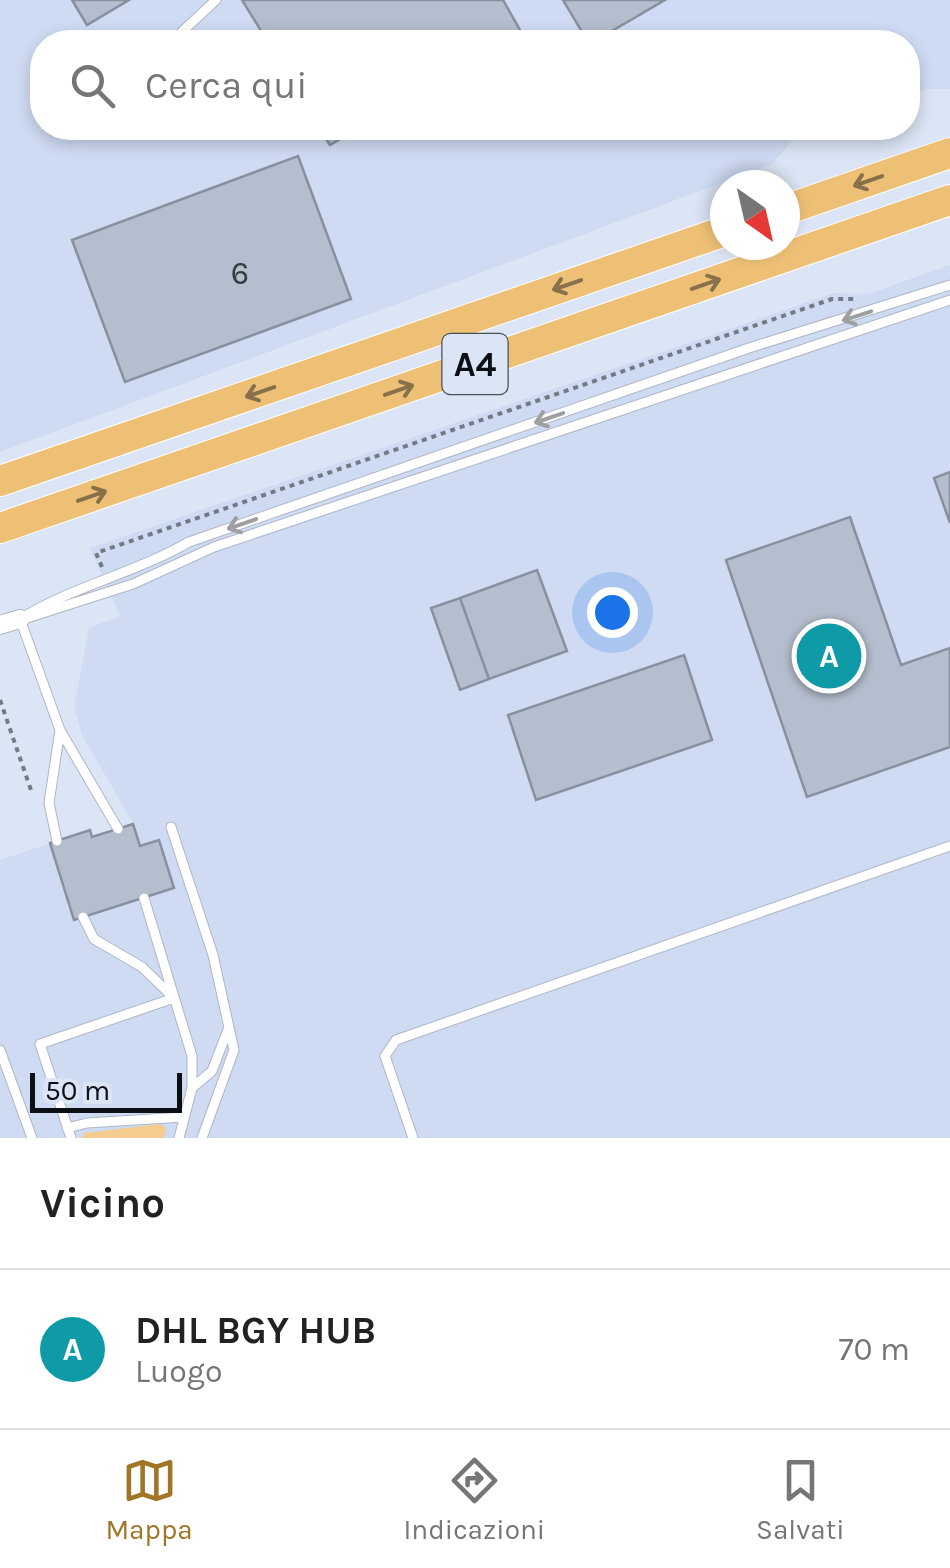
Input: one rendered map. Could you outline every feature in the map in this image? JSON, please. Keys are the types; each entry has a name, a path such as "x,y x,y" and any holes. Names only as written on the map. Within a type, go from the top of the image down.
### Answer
{"highway":[{"path":"800,205 950,153"},
{"name":"A4","path":"0,528 950,200"},
{"name":"A4","path":"0,482 710,236"}],"street":[{"path":"0,625 20,620"}],"lane":[{"path":"184,30 216,0"},
{"path":"20,620 43,605 150,565 189,542 752,347 950,285"},
{"path":"20,620 133,584 233,540 950,300"},
{"path":"20,620 60,730 118,829"},
{"path":"57,841 49,803 60,730"},
{"path":"171,827 213,955 234,1050 202,1138"},
{"path":"413,1138 384,1056 396,1040 950,846"},
{"path":"144,898 192,1056 192,1088 179,1138"},
{"path":"83,917 94,939 142,967 174,998"},
{"path":"174,998 40,1044 69,1133 106,1121 184,1117"},
{"path":"192,1088 212,1072 230,1024"},
{"path":"0,1050 32,1138"}],"path":[{"path":"103,571 96,554 844,299"},
{"path":"0,700 36,792 22,796"}],"shaded area":[{"path":"0,0 950,0 950,89 920,92 920,30 30,30 30,140 793,140 772,164 756,170 710,170 710,187 0,452"},
{"path":"950,265 950,1138 0,1138 0,860 90,830 92,837 133,823 82,735 74,707 89,628 120,616 90,548 834,293 868,294"},
{"path":"160,1124 166,1128 164,1138 81,1138 85,1133"}],"building":[{"path":"72,0 129,0 87,25"},
{"path":"242,0 503,0 520,30 261,30"},
{"path":"563,0 665,0 614,30 581,30"},
{"path":"298,156 351,299 125,382 72,240"},
{"path":"950,472 950,523 934,478"},
{"path":"850,517 901,665 950,648 950,747 807,797 726,560"},
{"path":"537,570 567,651 489,679 460,598"},
{"path":"460,598 489,679 460,690 431,608"},
{"path":"684,655 712,740 536,800 508,715"},
{"path":"133,824 140,846 159,840 174,888 74,920 50,843 90,830 92,837"}],"place":[{"name":"DHL BGY HUB","path":"829,656"}]}
